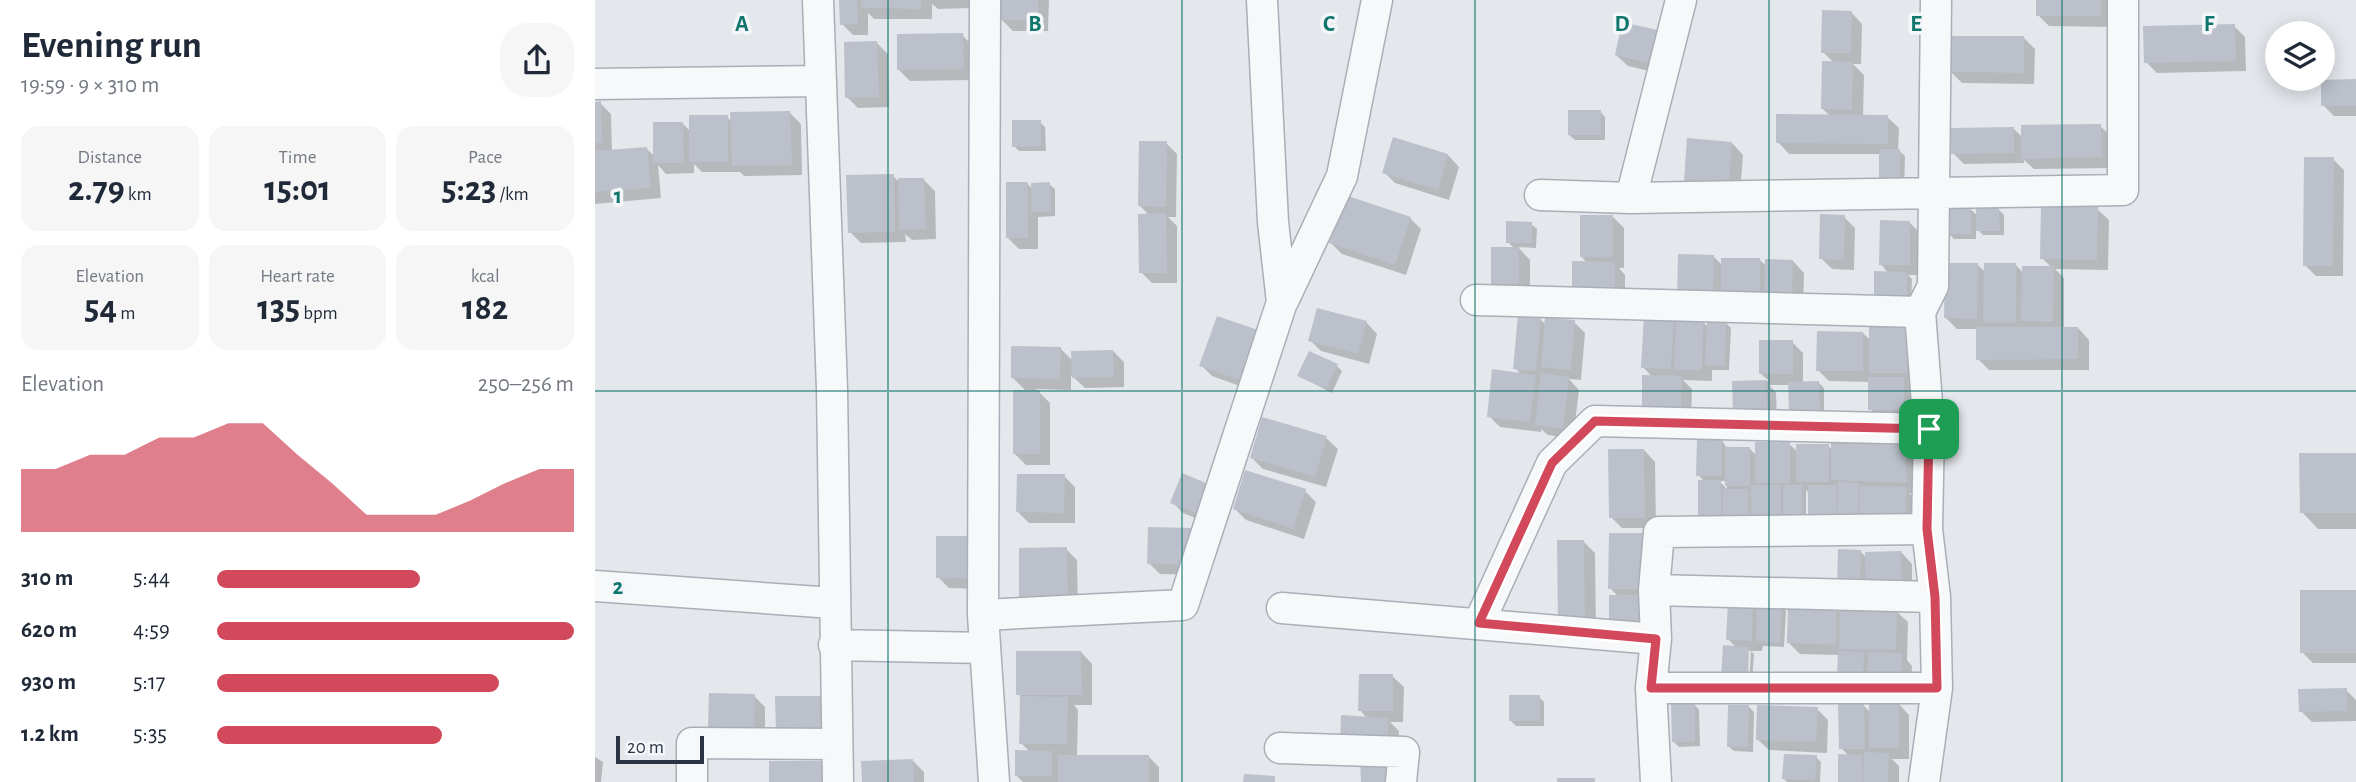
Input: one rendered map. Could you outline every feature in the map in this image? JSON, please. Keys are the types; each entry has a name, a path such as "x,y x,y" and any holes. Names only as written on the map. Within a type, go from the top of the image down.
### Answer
{"street":[{"path":"818,0 832,389 833,603 838,782"},
{"path":"985,0 983,615 994,782"},
{"path":"1262,0 1273,222 1282,302"},
{"path":"983,615 1183,606 1282,302 1342,176 1377,0"},
{"path":"1631,198 1681,0"},
{"path":"1924,782 1937,688 1935,597 1927,529 1929,429 1920,312 1933,286 1936,0"},
{"path":"1540,195 1631,198 2123,190 2123,0"},
{"path":"595,84 821,80"},
{"path":"1476,300 1920,312"},
{"path":"1479,623 1552,463 1595,421 1929,429"},
{"path":"1655,782 1651,688 1656,639 1654,590 1659,532 1927,529"},
{"path":"595,586 833,603"},
{"path":"1654,590 1935,597"},
{"path":"1282,608 1656,639"},
{"path":"834,645 985,648"},
{"path":"1651,688 1937,688"},
{"path":"692,782 692,743 836,744"},
{"path":"1280,748 1404,752 1401,782"}],"building":[{"path":"839,0 857,0 858,24 840,25"},
{"path":"861,0 921,0 921,9 861,8"},
{"path":"1000,0 1038,0 1038,21 1000,20"},
{"path":"2036,0 2101,0 2101,16 2036,16"},
{"path":"1822,10 1852,11 1851,53 1821,53"},
{"path":"1622,22 1662,31 1655,65 1615,55"},
{"path":"2235,24 2236,61 2144,63 2143,26"},
{"path":"963,33 964,69 897,70 897,34"},
{"path":"1949,36 2024,36 2024,73 1949,72"},
{"path":"877,41 879,97 845,98 844,42"},
{"path":"1822,61 1853,62 1852,110 1821,109"},
{"path":"2356,79 2356,106 2321,106 2321,91 2335,91 2335,80"},
{"path":"601,101 602,143 595,143 595,102"},
{"path":"1568,110 1601,110 1601,135 1568,135"},
{"path":"790,111 792,165 732,166 730,112"},
{"path":"1776,114 1888,115 1888,144 1776,143"},
{"path":"689,115 728,115 728,162 689,162"},
{"path":"1012,120 1041,120 1041,146 1012,147"},
{"path":"653,122 683,122 684,163 653,163"},
{"path":"2101,124 2102,157 2021,159 2021,125"},
{"path":"2014,127 2014,153 1951,154 1951,128"},
{"path":"1393,137 1448,154 1438,190 1382,173"},
{"path":"1687,138 1732,142 1729,184 1684,181"},
{"path":"1139,141 1167,141 1166,207 1138,206"},
{"path":"647,147 651,188 595,192 595,151"},
{"path":"1879,149 1900,149 1900,187 1879,187"},
{"path":"2304,157 2334,157 2333,266 2303,266"},
{"path":"894,174 895,232 848,233 846,175"},
{"path":"898,178 924,178 926,229 899,230"},
{"path":"1006,182 1028,182 1028,238 1006,238"},
{"path":"1050,182 1051,212 1031,212 1031,183"},
{"path":"1345,195 1411,217 1395,265 1329,243"},
{"path":"2041,206 2098,207 2097,260 2040,259"},
{"path":"1947,207 1971,207 1971,234 1947,234"},
{"path":"1976,208 1999,208 2000,231 1976,231"},
{"path":"1166,213 1167,273 1139,273 1138,214"},
{"path":"1820,214 1845,215 1844,260 1819,259"},
{"path":"1580,215 1613,215 1613,257 1580,257"},
{"path":"1880,220 1910,221 1910,265 1879,265"},
{"path":"1506,221 1532,222 1532,243 1506,243"},
{"path":"1491,247 1519,247 1519,288 1491,288"},
{"path":"1678,254 1714,255 1713,302 1677,301"},
{"path":"1721,258 1760,258 1760,302 1721,302"},
{"path":"1765,259 1793,260 1792,304 1764,303"},
{"path":"1572,261 1615,262 1614,300 1572,299"},
{"path":"1945,263 1978,263 1977,319 1944,318"},
{"path":"1984,263 2016,263 2016,323 1983,323"},
{"path":"2022,266 2054,266 2053,322 2021,321"},
{"path":"1874,271 1907,272 1907,299 1874,298"},
{"path":"1317,308 1367,321 1358,354 1308,341"},
{"path":"1518,315 1541,317 1536,371 1513,369"},
{"path":"1217,316 1261,331 1243,381 1199,366"},
{"path":"1644,316 1674,318 1671,369 1641,368"},
{"path":"1545,317 1575,320 1571,370 1541,367"},
{"path":"1676,318 1703,319 1702,370 1674,370"},
{"path":"1707,321 1726,321 1725,366 1705,365"},
{"path":"1869,325 1908,326 1907,373 1869,373"},
{"path":"1976,327 2078,327 2078,359 1976,360"},
{"path":"1817,331 1863,332 1863,371 1816,371"},
{"path":"1759,340 1793,340 1793,374 1759,374"},
{"path":"1011,346 1061,347 1060,379 1011,378"},
{"path":"1113,350 1114,377 1072,378 1071,351"},
{"path":"1309,351 1338,364 1326,389 1297,376"},
{"path":"1492,369 1536,375 1530,422 1487,417"},
{"path":"1541,373 1569,377 1563,429 1535,425"},
{"path":"1642,375 1682,376 1681,409 1642,408"},
{"path":"1868,377 1904,377 1904,410 1868,410"},
{"path":"1766,380 1767,409 1733,410 1732,381"},
{"path":"1819,381 1820,412 1789,412 1788,382"},
{"path":"1013,390 1040,390 1040,454 1013,454"},
{"path":"1262,417 1327,436 1315,477 1250,458"},
{"path":"1697,438 1722,438 1722,476 1696,476"},
{"path":"1831,440 1905,440 1907,483 1831,480"},
{"path":"1755,442 1790,442 1790,483 1755,483"},
{"path":"1796,444 1829,444 1829,482 1796,482"},
{"path":"1725,447 1750,447 1750,486 1725,486"},
{"path":"1608,449 1644,449 1645,518 1609,518"},
{"path":"2299,453 2356,453 2356,513 2300,513"},
{"path":"1245,470 1306,489 1293,529 1233,509"},
{"path":"1182,473 1218,488 1207,517 1170,503"},
{"path":"1017,474 1065,474 1064,513 1016,512"},
{"path":"1698,480 1721,480 1722,529 1698,529"},
{"path":"1838,482 1859,483 1858,527 1837,526"},
{"path":"1751,485 1781,485 1781,526 1751,526"},
{"path":"1783,485 1802,485 1802,528 1783,528"},
{"path":"1808,485 1836,485 1837,529 1808,529"},
{"path":"1860,486 1906,487 1906,524 1860,524"},
{"path":"1723,489 1748,489 1748,529 1723,529"},
{"path":"1148,527 1192,528 1192,565 1147,564"},
{"path":"1609,533 1645,533 1644,589 1608,589"},
{"path":"936,536 969,536 969,578 936,578"},
{"path":"1557,540 1584,540 1585,623 1558,624"},
{"path":"1067,547 1068,604 1019,605 1019,548"},
{"path":"1838,549 1861,550 1860,590 1837,589"},
{"path":"1901,551 1902,588 1866,588 1865,552"},
{"path":"2300,590 2356,590 2356,653 2300,653"},
{"path":"1609,595 1648,595 1648,625 1609,625"},
{"path":"1728,602 1753,602 1752,641 1726,640"},
{"path":"1757,602 1782,604 1780,643 1756,641"},
{"path":"1788,605 1837,607 1836,645 1787,643"},
{"path":"1840,608 1897,609 1896,650 1839,649"},
{"path":"1723,645 1749,647 1748,680 1721,679"},
{"path":"1016,651 1081,651 1082,695 1016,695"},
{"path":"1838,651 1864,652 1863,683 1837,682"},
{"path":"1868,652 1902,653 1901,683 1867,682"},
{"path":"1359,674 1393,674 1393,711 1358,711"},
{"path":"2347,688 2347,711 2299,712 2298,689"},
{"path":"709,693 755,694 754,729 708,728"},
{"path":"1509,695 1540,695 1540,721 1509,721"},
{"path":"775,696 821,696 822,732 776,732"},
{"path":"1020,696 1068,697 1067,744 1019,744"},
{"path":"1869,702 1899,702 1899,748 1869,748"},
{"path":"1671,703 1695,703 1695,742 1672,742"},
{"path":"1838,704 1864,704 1865,749 1839,749"},
{"path":"1728,705 1749,705 1748,747 1727,747"},
{"path":"1757,705 1818,707 1816,742 1756,740"},
{"path":"1341,715 1389,718 1387,745 1340,742"},
{"path":"1015,750 1052,751 1052,776 1015,776"},
{"path":"1864,752 1889,753 1888,782 1863,782"},
{"path":"1784,754 1817,755 1815,781 1782,779"},
{"path":"1838,754 1862,755 1862,782 1838,782"},
{"path":"1058,755 1149,755 1149,782 1058,782"},
{"path":"913,759 914,782 862,782 861,761"},
{"path":"1360,759 1395,759 1395,782 1361,782"},
{"path":"769,761 828,761 827,782 769,782"},
{"path":"1244,774 1275,776 1275,782 1243,782"},
{"path":"1557,778 1595,778 1595,782 1557,782"}],"route":[{"path":"1595,421 1929,429 1927,529 1935,597 1937,688 1651,688 1656,639 1479,623 1552,463 1595,421"}]}
